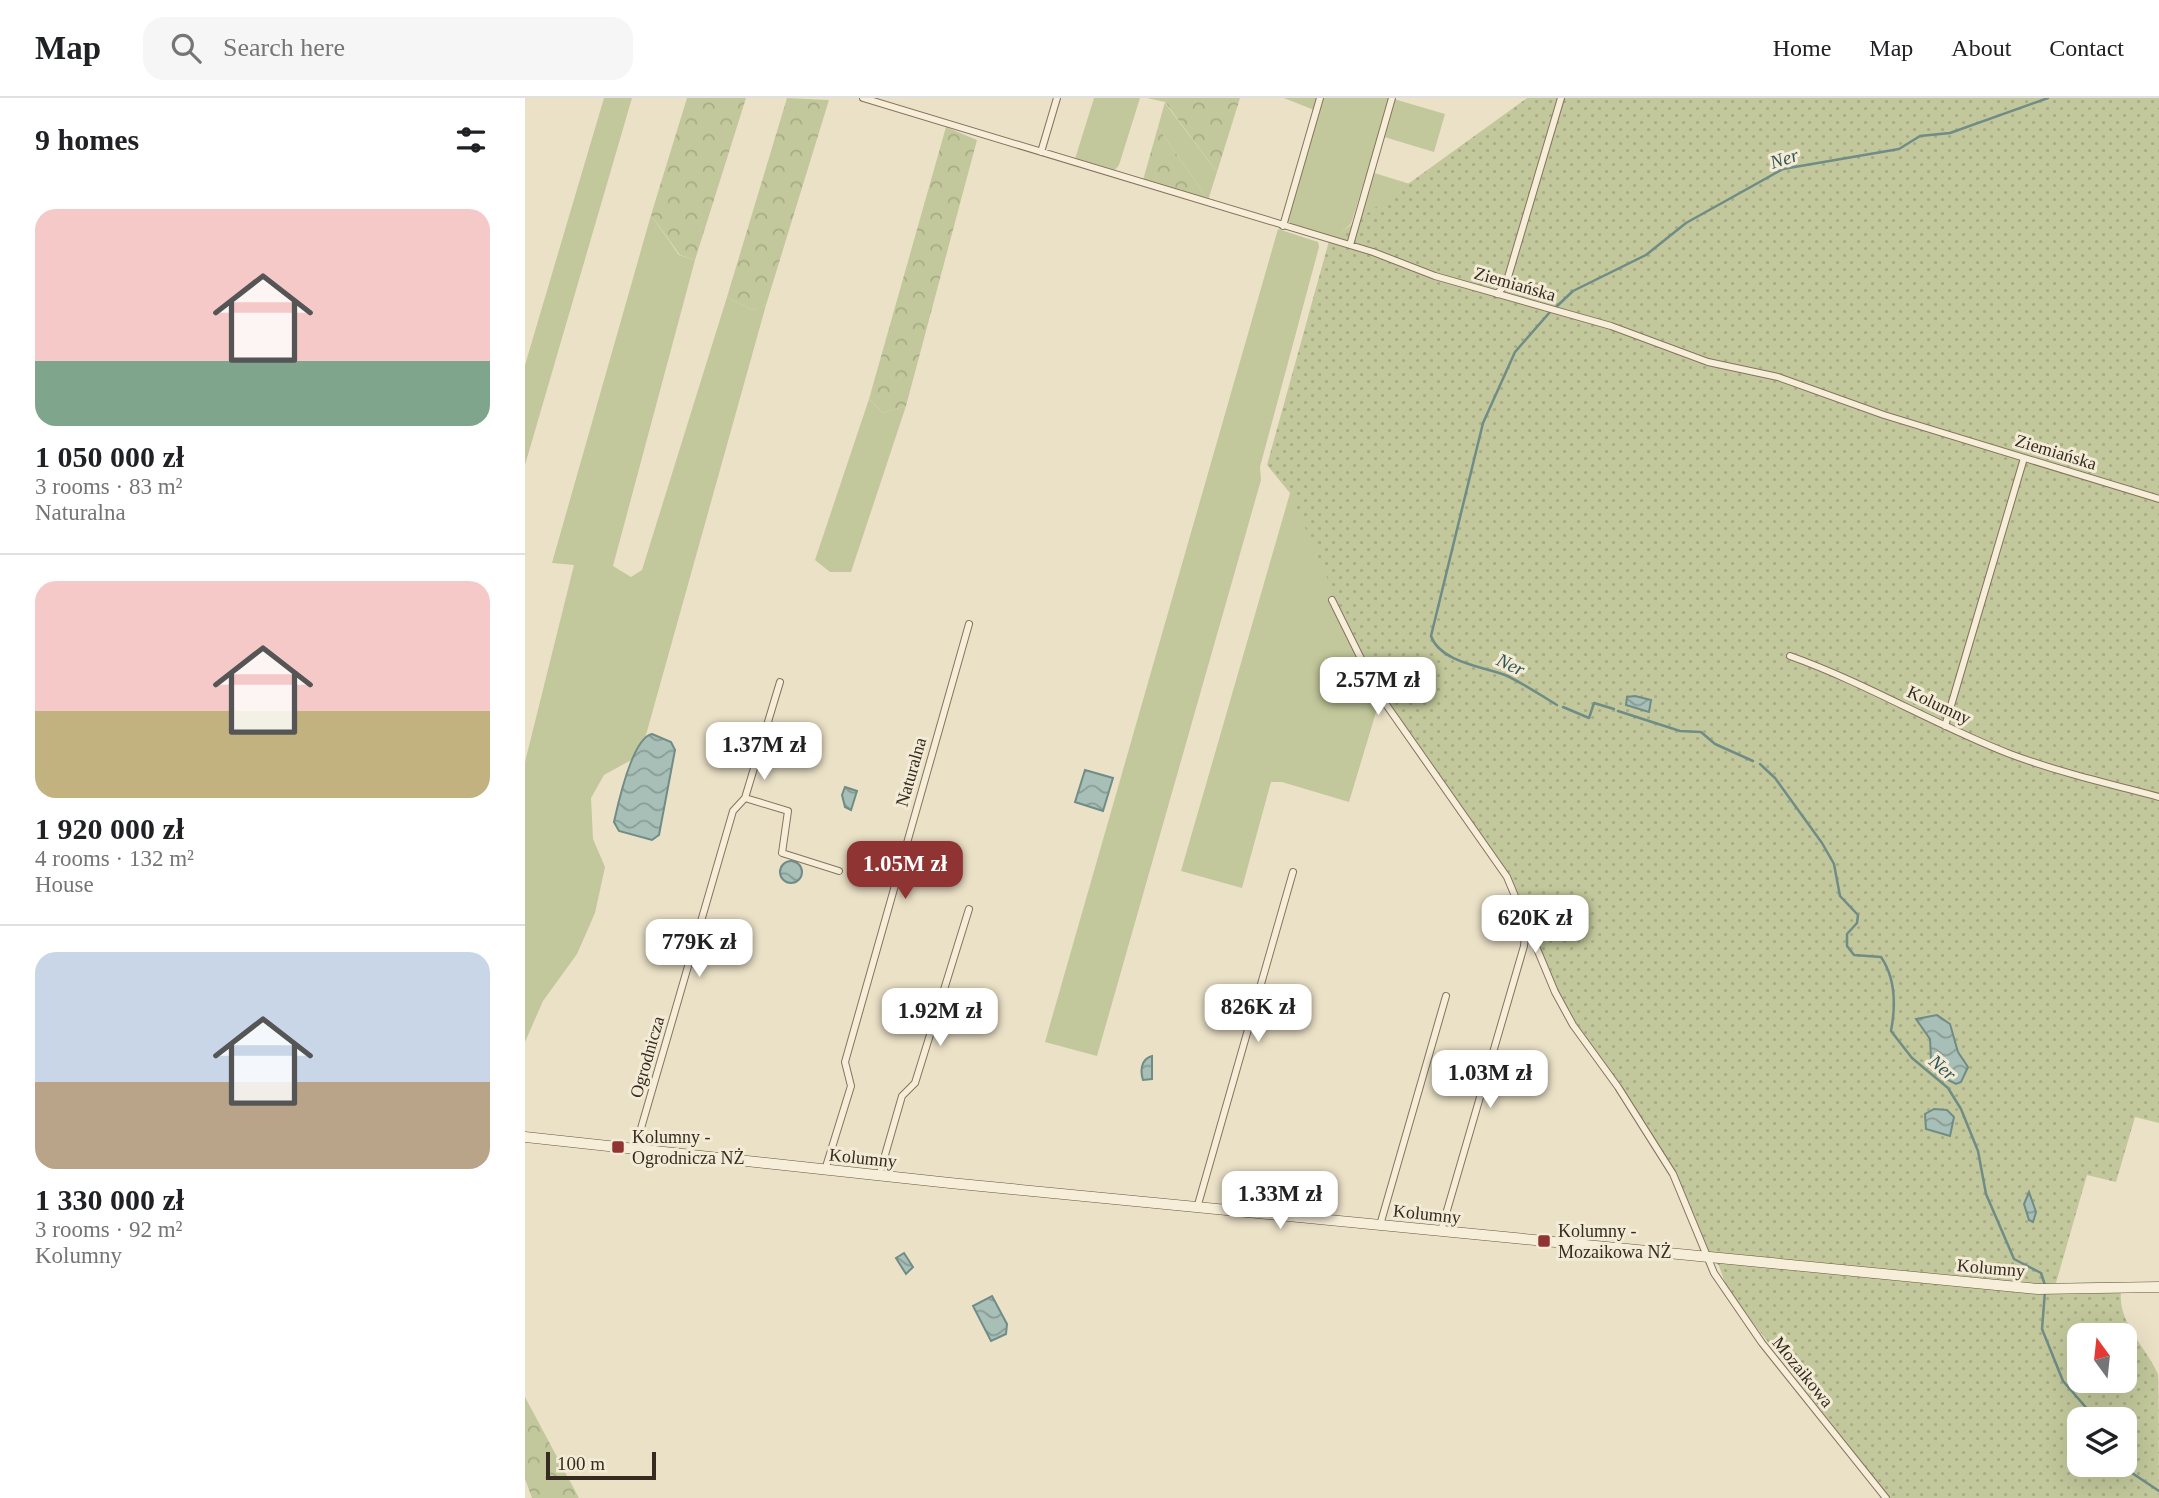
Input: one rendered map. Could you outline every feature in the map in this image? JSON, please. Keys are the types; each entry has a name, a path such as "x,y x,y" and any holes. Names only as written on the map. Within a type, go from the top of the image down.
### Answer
{"street":[{"name":"Ziemiańska","path":"863,98 1350,245 1435,276 1585,317 1708,362 1778,377 1884,415 2159,499"},
{"path":"1041,152 1057,98"},
{"path":"1283,226 1320,98"},
{"path":"1350,245 1392,98"},
{"path":"1497,294 1506,284 1561,98"},
{"path":"1945,726 2025,457"},
{"name":"Mozaikowa","path":"1332,600 1378,693 1502,871 1573,1025 1618,1087 1673,1174 1714,1273 1762,1343 1886,1498"},
{"name":"Naturalna","path":"825,1170 851,1086 845,1062 969,624"},
{"name":"Kolumny","path":"1790,656 1866,687 2011,755 2159,797"},
{"name":"Ogrodnicza","path":"635,1149 733,811 745,798 780,682"},
{"path":"745,798 788,811 782,853 839,872"},
{"path":"1197,1208 1293,873"},
{"path":"879,1176 902,1096 915,1083 969,909"},
{"path":"1441,1231 1524,946 1526,924"},
{"path":"1380,1225 1446,996"},
{"name":"Kolumny","path":"525,1137 1197,1208 2038,1289 2159,1287"}],"green space":[{"path":"604,98 632,98 525,465 525,365"},
{"path":"687,98 746,98 695,260 680,255 651,215"},
{"path":"787,98 829,100 766,305 753,310 727,297"},
{"path":"1094,98 1140,98 1119,165 1115,170 1075,159"},
{"path":"1147,98 1166,98 1165,103 1217,172 1208,200 1158,127 1165,102"},
{"path":"1166,98 1240,98 1217,172 1165,102"},
{"path":"1284,98 1390,98 1351,224 1336,237 1281,223 1314,110"},
{"path":"1527,98 2159,98 2159,1123 2135,1117 2116,1182 2087,1175 2056,1283 2123,1282 2122,1307 2128,1323 2067,1323 2067,1393 2137,1393 2137,1339 2158,1374 2159,1498 1890,1498 1728,1291 1719,1266 1704,1249 1666,1158 1630,1100 1589,1047 1557,993 1512,887 1378,694 1290,493 1267,465 1329,241"},
{"path":"1394,99 1445,114 1434,152 1381,136"},
{"path":"946,127 977,140 906,406 883,413 869,399"},
{"path":"1158,127 1208,200 1143,180"},
{"path":"1371,172 1423,188 1353,230"},
{"path":"651,215 679,255 695,260 613,566 631,577 642,570 727,297 753,310 766,305 646,735 633,759 604,775 591,798 593,839 605,867 595,913 577,954 543,1001 525,1042 525,762 574,565 552,563"},
{"path":"1278,229 1318,242 1319,247 1260,467 1261,480 1097,1056 1045,1042"},
{"path":"1359,254 1386,679 1349,802 1282,782 1271,782 1242,888 1181,871"},
{"path":"869,399 883,413 906,406 851,572 830,572 815,560"},
{"path":"525,1397 579,1498 532,1498 525,1479"}],"water":[{"path":"1627,697 1651,700 1649,712 1626,705"},
{"path":"652,734 671,742 675,750 659,835 652,840 619,831 614,822 632,759 645,738"},
{"path":"1085,770 1113,778 1103,811 1075,802"},
{"path":"845,787 857,791 851,810 845,807 842,795"},
{"path":"791,861 801,868 802,872 795,882 791,883 781,876 780,872 787,862"},
{"path":"1937,1015 1950,1024 1958,1052 1968,1067 1961,1082 1956,1084 1946,1079 1931,1060 1930,1039 1916,1019"},
{"path":"1152,1056 1152,1079 1143,1080 1142,1066"},
{"path":"1934,1109 1947,1110 1954,1117 1950,1136 1926,1129 1925,1114"},
{"path":"2029,1192 2036,1212 2033,1222 2029,1220 2024,1204"},
{"path":"904,1253 913,1267 906,1274 896,1258"},
{"path":"992,1296 1007,1324 1006,1334 991,1341 973,1306"}],"waterway":[{"name":"Ner","path":"1555,308 1573,291 1646,255 1686,223 1783,169 1899,149 1920,136 1950,133 2048,98"},
{"name":"Ner","path":"1550,312 1515,352 1483,423 1431,636 1436,645 1453,658 1505,675 1557,705"},
{"name":"Ner","path":"1563,707 1589,718 1594,703 1614,709"},
{"name":"Ner","path":"1618,711 1680,731 1701,732 1715,744 1753,761"},
{"name":"Ner","path":"1760,764 1775,778 1834,864 1840,896 1858,915 1857,923 1847,934 1847,946 1854,955 1881,957 1886,965 1893,992 1891,1031 1912,1058 1948,1088 1961,1109 1978,1151 1986,1194 2014,1259 2041,1273 2045,1285"},
{"name":"Ner","path":"2045,1291 2042,1329 2063,1381 2086,1407"},
{"name":"Ner","path":"2137,1476 2159,1491"}],"place":[{"name":"Kolumny - Ogrodnicza NŻ","path":"618,1147"},
{"name":"Kolumny - Mozaikowa NŻ","path":"1544,1241"}]}
